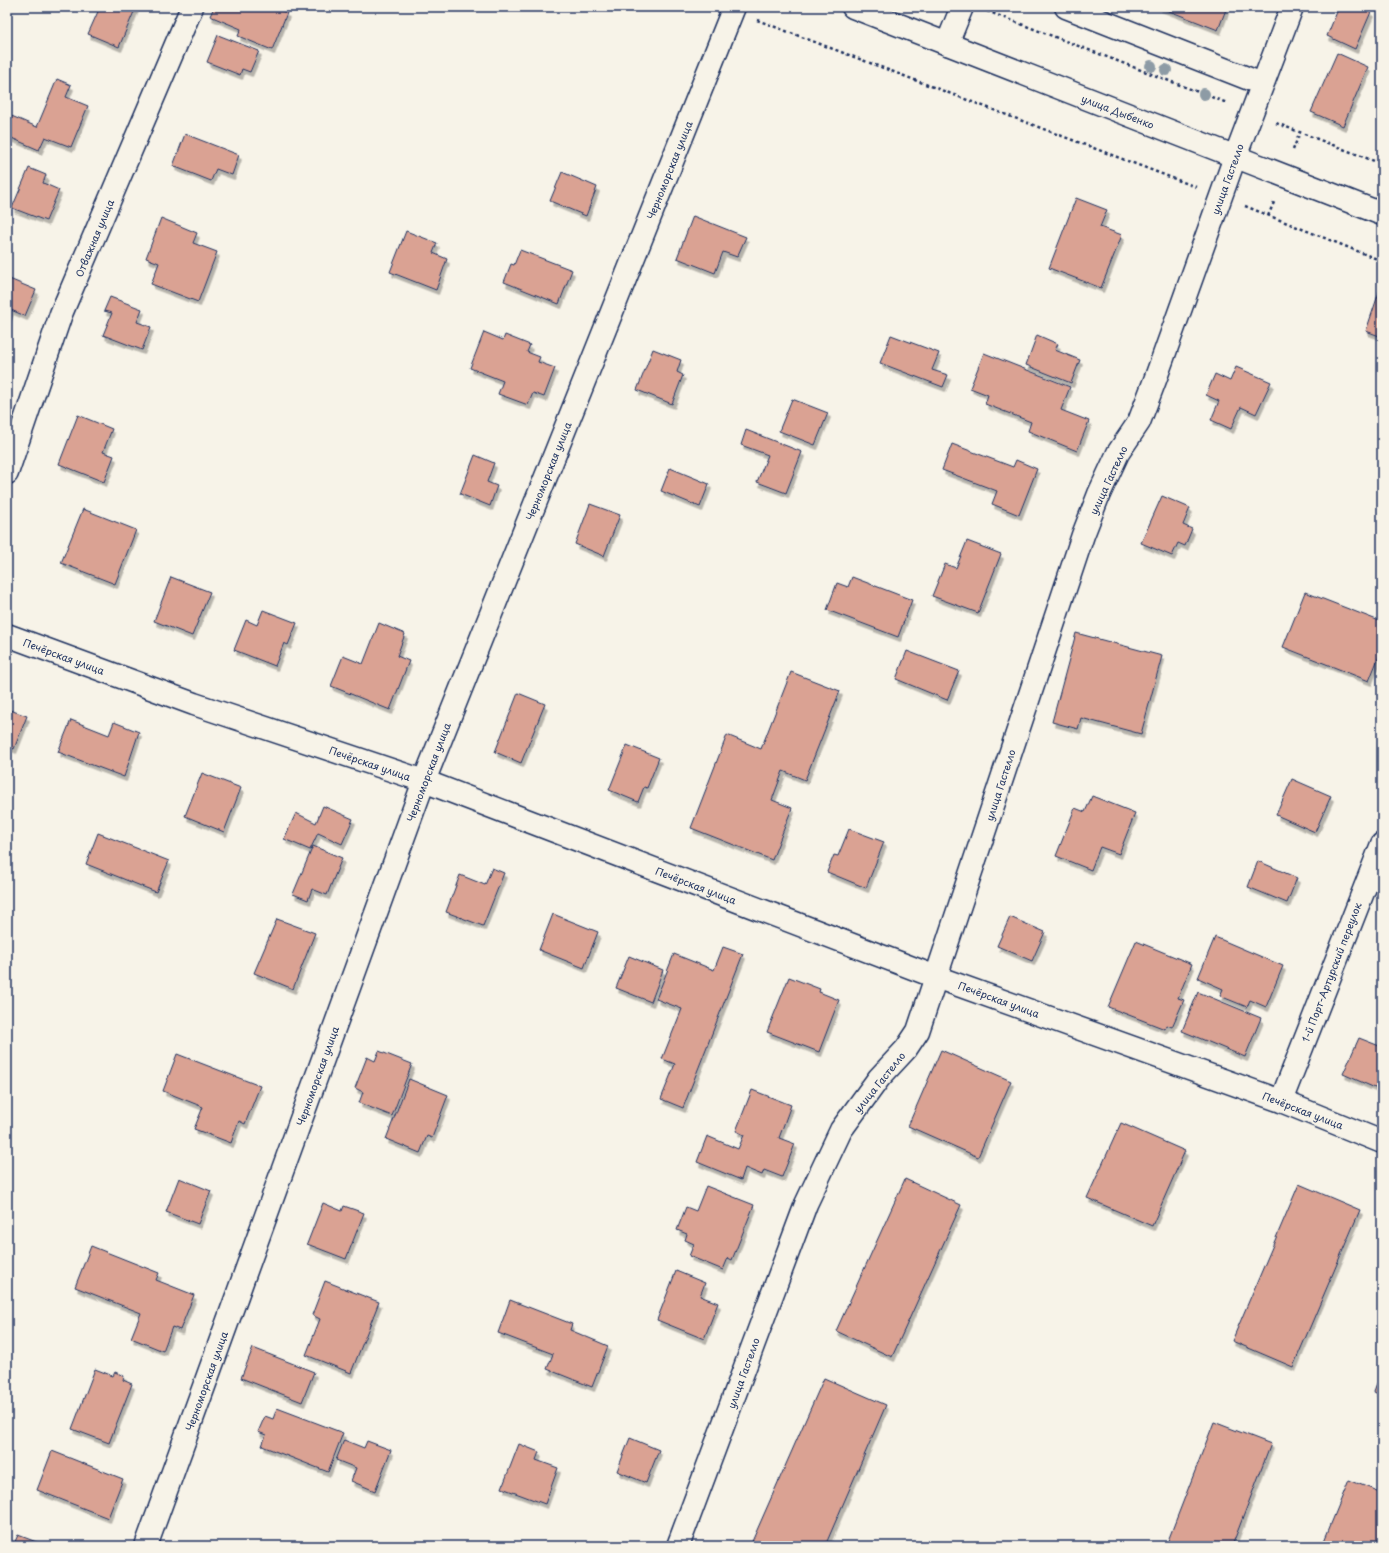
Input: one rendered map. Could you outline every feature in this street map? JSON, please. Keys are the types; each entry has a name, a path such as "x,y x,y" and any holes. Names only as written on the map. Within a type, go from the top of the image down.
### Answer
{"street":[{"name":"Отважная улица","path":"7,473 61,314 192,7"},
{"name":"улица Дыбенко","path":"854,7 1382,214"},
{"path":"947,44 962,7"},
{"path":"1066,7 1262,84"},
{"name":"улица Гастелло","path":"678,1546 806,1204 841,1130 879,1078 906,1049 918,1031 1083,535 1099,494 1118,453 1139,422 1251,113 1292,7"},
{"name":"Черноморская улица","path":"146,1546 424,781 733,9"},
{"name":"Печёрская улица","path":"7,635 194,704 424,781 936,977 1281,1101 1382,1142"},
{"name":"1-й Порт-Артурский переулок","path":"1281,1101 1382,844"}],"path":[{"path":"733,9 1221,196 1382,261"},
{"path":"985,10 1382,164"}],"building":[{"path":"100,7 136,7 119,47 88,34"},
{"path":"214,7 272,7 287,13 272,50 238,36 241,29 210,16"},
{"path":"1159,7 1227,7 1218,30"},
{"path":"1339,7 1360,7 1371,12 1355,49 1327,36"},
{"path":"218,35 259,51 250,72 242,69 240,75 207,62"},
{"path":"1337,53 1368,67 1343,126 1311,112"},
{"path":"57,79 71,85 66,97 88,106 71,147 45,137 39,150 7,136 7,114 37,127"},
{"path":"185,134 239,155 232,175 216,169 211,181 173,166"},
{"path":"29,168 46,175 43,183 59,190 46,221 12,208"},
{"path":"562,172 597,187 586,216 550,201"},
{"path":"1076,198 1107,210 1100,227 1122,235 1101,288 1049,268"},
{"path":"693,216 746,237 737,257 723,252 715,273 677,258"},
{"path":"161,218 197,233 193,243 217,252 198,302 151,284 159,263 146,258"},
{"path":"406,231 437,243 433,253 447,259 436,290 390,272"},
{"path":"520,250 572,270 559,304 504,282 511,264 514,265"},
{"path":"7,278 36,290 25,316 11,310 7,321"},
{"path":"1382,286 1382,337 1366,331"},
{"path":"110,297 142,309 137,322 151,327 142,350 103,335 112,313 104,311"},
{"path":"484,332 503,340 505,335 530,345 527,352 540,357 538,362 555,368 544,397 533,393 528,405 498,394 503,381 470,368"},
{"path":"891,335 939,353 932,370 948,375 943,387 880,363"},
{"path":"1037,335 1058,344 1055,350 1080,360 1071,383 1026,365"},
{"path":"653,349 681,360 677,372 683,375 672,404 637,390"},
{"path":"984,353 1070,387 1061,410 1089,421 1077,451 1028,431 1031,422 985,404 988,395 970,388"},
{"path":"1236,367 1271,382 1256,414 1241,407 1231,429 1211,420 1219,401 1206,395 1215,374 1230,381"},
{"path":"792,399 828,413 815,445 779,431"},
{"path":"78,415 112,429 103,452 114,456 104,482 59,464"},
{"path":"746,430 802,452 786,493 757,482 768,455 741,445"},
{"path":"952,444 1013,467 1016,460 1037,469 1019,515 992,504 997,491 942,470"},
{"path":"475,455 494,463 487,482 497,486 490,506 460,494"},
{"path":"670,468 709,484 700,507 661,491"},
{"path":"1162,496 1190,508 1183,525 1192,529 1185,546 1178,543 1172,556 1141,543"},
{"path":"590,504 620,515 604,556 575,544"},
{"path":"83,509 136,530 115,584 61,563"},
{"path":"967,541 1001,554 978,613 932,596 945,564 956,568"},
{"path":"171,577 210,592 192,636 154,621"},
{"path":"852,577 912,600 898,637 827,610 837,583 848,587"},
{"path":"1305,592 1382,622 1382,649 1369,681 1283,647"},
{"path":"263,610 297,623 288,645 284,643 275,666 234,650 246,620 257,625"},
{"path":"379,623 405,634 397,656 409,661 390,710 331,686 343,656 363,664"},
{"path":"1076,633 1162,656 1141,734 1081,718 1078,729 1052,722"},
{"path":"907,651 959,671 947,700 896,679"},
{"path":"791,672 840,691 805,780 783,771 772,800 792,808 772,860 691,828 727,735 761,749"},
{"path":"518,693 545,704 521,763 495,752"},
{"path":"7,709 27,716 14,749 7,746"},
{"path":"71,720 109,735 114,722 139,732 124,777 58,752"},
{"path":"627,745 659,758 647,788 644,787 638,802 609,790"},
{"path":"202,773 241,788 224,832 185,816"},
{"path":"1292,779 1331,796 1315,832 1276,815"},
{"path":"1092,796 1135,813 1119,854 1100,847 1091,870 1056,856 1075,808 1085,812"},
{"path":"323,806 353,819 342,844 318,833 310,850 284,839 296,813 316,823"},
{"path":"849,829 884,842 866,888 827,872 834,855 838,856"},
{"path":"98,833 169,861 156,892 86,864"},
{"path":"313,846 342,858 327,895 312,889 308,900 293,894"},
{"path":"1258,861 1297,878 1287,903 1248,887"},
{"path":"492,868 504,873 483,926 446,912 460,875 485,885"},
{"path":"553,914 598,932 584,968 539,950"},
{"path":"1010,917 1045,932 1032,961 997,946"},
{"path":"277,919 315,933 293,989 254,973"},
{"path":"1215,937 1283,966 1266,1007 1250,1000 1247,1007 1220,996 1223,989 1198,978"},
{"path":"1136,941 1192,964 1178,998 1184,1000 1172,1027 1167,1025 1165,1029 1108,1007"},
{"path":"723,947 743,954 683,1108 661,1099 675,1064 662,1059 682,1009 656,999 674,954 714,970"},
{"path":"629,956 663,970 651,1002 616,988"},
{"path":"789,977 820,989 819,992 839,1000 819,1052 767,1032"},
{"path":"1198,992 1261,1018 1245,1057 1182,1031"},
{"path":"1359,1038 1382,1047 1382,1091 1343,1074"},
{"path":"941,1050 1011,1081 978,1157 908,1126"},
{"path":"379,1051 412,1064 392,1116 359,1103 363,1092 355,1088 367,1057 375,1061"},
{"path":"177,1054 260,1086 245,1124 239,1121 231,1143 194,1129 203,1107 163,1091"},
{"path":"409,1079 448,1095 432,1138 427,1136 420,1153 386,1139"},
{"path":"752,1090 791,1105 779,1138 795,1144 782,1177 764,1170 762,1175 745,1168 741,1180 697,1162 707,1136 738,1149 744,1135 736,1131"},
{"path":"1121,1123 1185,1151 1152,1226 1087,1198"},
{"path":"179,1178 211,1191 198,1224 166,1212"},
{"path":"905,1179 961,1205 892,1357 836,1331"},
{"path":"1299,1184 1360,1210 1293,1367 1232,1341"},
{"path":"706,1186 754,1205 732,1260 728,1258 723,1270 689,1256 694,1244 685,1240 687,1234 677,1230 686,1207 696,1211"},
{"path":"323,1203 342,1211 344,1206 364,1213 346,1259 307,1244"},
{"path":"91,1246 159,1273 156,1280 194,1295 180,1330 172,1327 163,1351 131,1338 141,1313 75,1287"},
{"path":"676,1271 705,1283 700,1296 718,1303 704,1339 657,1320"},
{"path":"325,1281 379,1302 351,1373 306,1355 320,1319 312,1315"},
{"path":"510,1300 572,1324 570,1330 608,1346 592,1387 547,1369 553,1354 498,1333"},
{"path":"253,1348 314,1372 302,1402 241,1378"},
{"path":"95,1369 113,1376 115,1372 124,1376 123,1380 132,1384 109,1443 72,1429"},
{"path":"1382,1371 1382,1396 1374,1392"},
{"path":"824,1378 886,1405 825,1546 750,1546"},
{"path":"277,1408 343,1433 328,1472 262,1446 266,1435 258,1432 265,1416 273,1419"},
{"path":"1214,1422 1271,1444 1232,1546 1166,1546"},
{"path":"630,1438 659,1450 646,1483 617,1471"},
{"path":"344,1440 364,1448 367,1441 391,1450 375,1491 351,1481 356,1468 336,1460"},
{"path":"519,1444 539,1452 536,1460 558,1468 545,1504 502,1488"},
{"path":"52,1451 123,1479 108,1518 37,1490"},
{"path":"1349,1480 1382,1493 1382,1546 1322,1546"},
{"path":"18,1535 47,1546 13,1546"}]}
